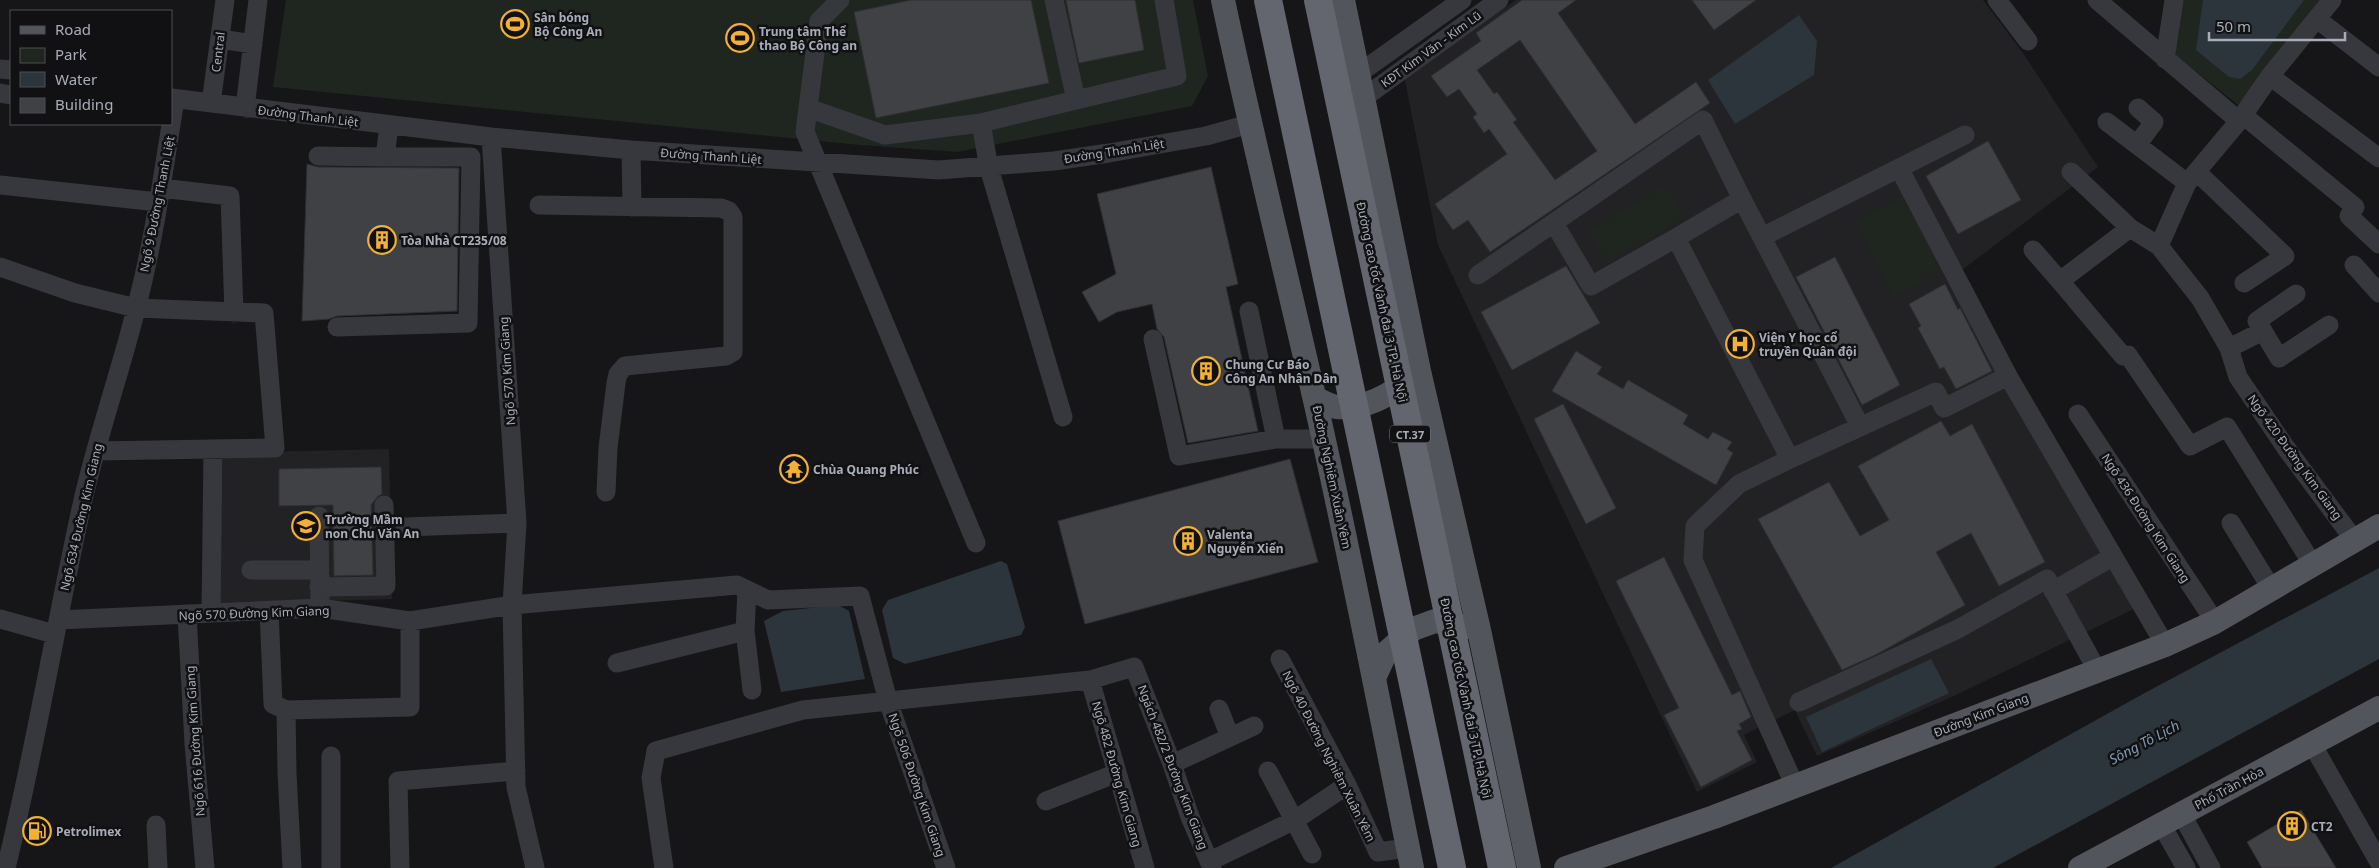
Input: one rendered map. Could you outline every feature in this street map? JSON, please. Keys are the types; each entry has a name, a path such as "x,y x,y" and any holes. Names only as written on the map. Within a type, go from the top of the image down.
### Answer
{"highway":[{"path":"1268,0 1452,868"},
{"name":"Đường cao tốc Vành đai 3 TP. Hà Nội","path":"1318,0 1502,868"}],"main road":[{"name":"Đường Nghiêm Xuân Yêm","path":"1223,0 1249,124 1271,208 1315,398 1410,858"},
{"path":"1343,0 1419,371 1479,630 1528,868"},
{"path":"1315,398 1336,407 1364,405 1397,390 1419,371"},
{"name":"Đường Kim Giang","path":"1566,868 1714,817 2065,682 2098,672 2165,644 2214,622 2379,526"},
{"path":"1374,678 1385,654 1404,635 1423,624 1435,621 1479,630"},
{"name":"Phố Trần Hòa","path":"2080,868 2379,708"}],"street":[{"name":"Central","path":"211,103 225,0"},
{"path":"245,108 258,0"},
{"path":"840,0 819,20 805,132 976,543"},
{"path":"1054,0 1076,100"},
{"path":"808,108 885,135 981,123 1177,76 1164,0"},
{"name":"KĐT Kim Văn - Kim Lũ","path":"1358,74 1462,0"},
{"name":"KĐT Kim Văn - Kim Lũ","path":"1362,99 1499,0"},
{"path":"1997,0 2028,41"},
{"path":"2096,0 2165,59 2355,207 2349,216 2379,244"},
{"path":"2165,59 2174,0"},
{"path":"2159,246 2192,177 2241,118 2270,76 2332,0"},
{"path":"2317,19 2379,67"},
{"path":"220,40 254,44"},
{"path":"2270,76 2379,158"},
{"name":"Đường Thanh Liệt","path":"173,99 492,137 631,150 939,170 989,168 1109,153 1206,136 1249,124"},
{"path":"2137,144 2154,122 2138,108"},
{"path":"1478,275 1703,120 1860,426"},
{"path":"2107,122 2137,144 2192,177 2284,256 2244,283"},
{"path":"981,123 989,168 1063,417"},
{"name":"Ngõ 9 Đường Thanh Liệt","path":"136,308 160,195 169,125"},
{"path":"385,157 388,125"},
{"path":"1762,236 1965,135"},
{"name":"Ngõ 570 Kim Giang","path":"492,137 517,523 512,605"},
{"path":"631,150 632,207"},
{"path":"318,156 471,157 468,323 337,327"},
{"path":"1899,168 2008,376 2112,557 2165,644"},
{"name":"Ngõ 420 Đường Kim Giang","path":"2071,172 2130,228 2159,246 2200,298 2229,348 2238,377 2286,448 2355,541"},
{"path":"0,185 160,195 230,196 234,313"},
{"path":"1554,223 1591,286 1742,198"},
{"path":"539,205 721,208 729,211 733,217 733,352 726,356 625,366 618,374 616,383 608,448 606,492"},
{"path":"2060,281 2130,228"},
{"path":"1676,238 1790,459"},
{"path":"2033,250 2124,356 2128,355 2190,446 2227,427 2313,565"},
{"path":"2354,265 2375,280"},
{"path":"0,267 75,293 136,308 264,313 275,448 96,451"},
{"path":"2296,294 2257,321 2279,358 2329,325"},
{"name":"Ngõ 634 Đường Kim Giang","path":"6,868 22,804 56,627 84,497 136,308"},
{"path":"1249,311 1276,439"},
{"path":"2229,348 2262,331"},
{"path":"1153,339 1179,456 1276,439 1323,439"},
{"path":"1795,786 1693,560 1695,526 1739,484 1790,459 1936,392 1944,408 2008,376"},
{"name":"Ngõ 436 Đường Kim Giang","path":"2078,414 2214,622"},
{"path":"211,613 213,450"},
{"path":"251,570 386,586 384,505"},
{"path":"319,516 320,608"},
{"path":"405,528 517,523"},
{"path":"2231,523 2271,588"},
{"path":"2053,591 2112,557"},
{"path":"1799,702 1958,629 2047,579 2098,672"},
{"name":"Ngõ 570 Đường Kim Giang","path":"0,619 56,627 187,614 320,608 410,621 512,605 736,584 747,590"},
{"path":"747,590 746,631 752,690"},
{"name":"Ngõ 506 Đường Kim Giang","path":"747,590 768,600 860,596 888,701 946,868"},
{"path":"512,605 516,787 535,868"},
{"path":"269,611 273,704 286,710 410,707 410,621"},
{"name":"Ngõ 616 Đường Kim Giang","path":"187,614 194,744 205,868"},
{"path":"617,662 746,631"},
{"name":"Ngõ 40 Đường Nghiêm Xuân Yêm","path":"1280,659 1347,785 1378,852 1410,858"},
{"name":"Ngách 482/2 Đường Kim Giang","path":"1090,680 1134,667 1172,764 1190,817 1211,864"},
{"path":"664,868 651,778 656,751 803,710 1090,680"},
{"name":"Ngõ 482 Đường Kim Giang","path":"1090,680 1145,868"},
{"path":"1219,709 1230,738"},
{"path":"286,710 292,868"},
{"path":"1172,764 1254,726"},
{"path":"2312,744 2379,862"},
{"path":"331,868 332,756"},
{"path":"400,868 398,781 516,771"},
{"path":"1268,771 1312,854"},
{"path":"1046,801 1117,773"},
{"path":"1211,864 1294,820 1347,785"},
{"path":"2171,818 2186,868"},
{"path":"2171,818 2211,868"},
{"path":"156,825 158,868"}],"shaded area":[{"name":"Viện Y học cổ truyền Quân đội","path":"1516,0 1983,0 2023,53 2098,167 1958,273 2136,608 1956,695 1817,756 1795,710 1744,735 1757,762 1697,792 1438,245 1404,76"},
{"name":"Trường Mầm non Chu Văn An","path":"389,449 392,599 219,604 223,453"}],"green space":[{"name":"Trung tâm Thể thao Bộ Công an","path":"286,0 1193,0 1208,76 1192,106 957,152 860,145 273,87"},
{"path":"2182,0 2324,0 2238,105 2173,53"},
{"path":"1666,185 1685,218 1606,262 1589,230"},
{"path":"1904,195 1941,270 1893,296 1856,220"}],"water":[{"path":"2203,0 2304,0 2252,70 2240,79 2229,77 2196,50"},
{"path":"1799,15 1817,41 1814,75 1735,124 1708,80"},
{"path":"1001,561 1007,564 1025,627 1021,635 905,664 893,658 882,610 888,600"},
{"name":"Sông Tô Lịch","path":"2379,568 2379,659 1993,868 1831,868 2141,695"},
{"path":"838,605 849,611 865,679 781,692 764,621 783,611"},
{"path":"1931,659 1949,693 1822,752 1806,717"}],"building":[{"path":"911,0 1031,0 1049,83 876,118 854,12"},
{"path":"1066,0 1135,0 1144,50 1079,63"},
{"path":"1522,0 1576,0 1558,13 1635,124 1696,82 1710,103 1490,252 1468,220 1453,230 1435,204 1507,154 1489,129 1484,133 1473,117 1477,114 1459,89 1447,97 1431,76 1481,41 1476,33","holes":["1520,40 1597,151 1555,180 1513,122 1517,120 1497,92 1494,94 1477,70"]},
{"path":"1692,0 1756,0 1714,30"},
{"path":"1988,141 2021,200 1958,234 1926,176"},
{"name":"Tòa Nhà CT235/08","path":"307,164 318,167 459,168 457,311 337,316 329,319 302,321"},
{"path":"1211,167 1238,284 1226,287 1258,431 1188,443 1164,337 1157,329 1152,304 1117,312 1099,322 1082,292 1116,274 1097,194"},
{"path":"1835,257 1900,385 1862,405 1796,277"},
{"path":"1566,266 1600,323 1512,370 1481,312"},
{"path":"1945,284 1958,310 1960,308 1992,371 1956,389 1944,367 1940,369 1918,328 1921,326 1909,304"},
{"path":"1576,351 1602,367 1597,374 1623,389 1628,380 1688,415 1683,424 1708,439 1713,432 1732,442 1727,449 1733,453 1716,485 1552,391"},
{"path":"1563,404 1616,508 1586,524 1534,419"},
{"path":"1941,421 1950,436 1972,424 2045,562 1999,586 1971,533 1936,552 1965,605 1877,654 1842,670 1758,519 1829,482 1860,536 1889,520 1858,466"},
{"name":"Valenta Nguyễn Xiển","path":"1290,459 1318,562 1085,624 1058,521"},
{"path":"381,467 382,494 371,505 373,575 334,576 333,505 279,506 279,469"},
{"path":"1664,557 1732,695 1740,691 1751,717 1739,724 1742,729 1737,731 1752,760 1701,787 1664,715 1679,708 1616,581"},
{"name":"CT2","path":"2301,810 2336,868 2262,868 2247,842"}],"place":[{"name":"Sân bóng Bộ Công An","path":"515,24"},
{"name":"Trung tâm Thể thao Bộ Công an","path":"740,38"},
{"name":"Tòa Nhà CT235/08","path":"382,240"},
{"name":"Viện Y học cổ truyền Quân đội","path":"1740,344"},
{"name":"Chung Cư Báo Công An Nhân Dân","path":"1206,371"},
{"name":"Chùa Quang Phúc","path":"794,469"},
{"name":"Trường Mầm non Chu Văn An","path":"306,526"},
{"name":"Valenta Nguyễn Xiển","path":"1188,541"},
{"name":"CT2","path":"2292,826"},
{"name":"Petrolimex","path":"37,831"}]}
